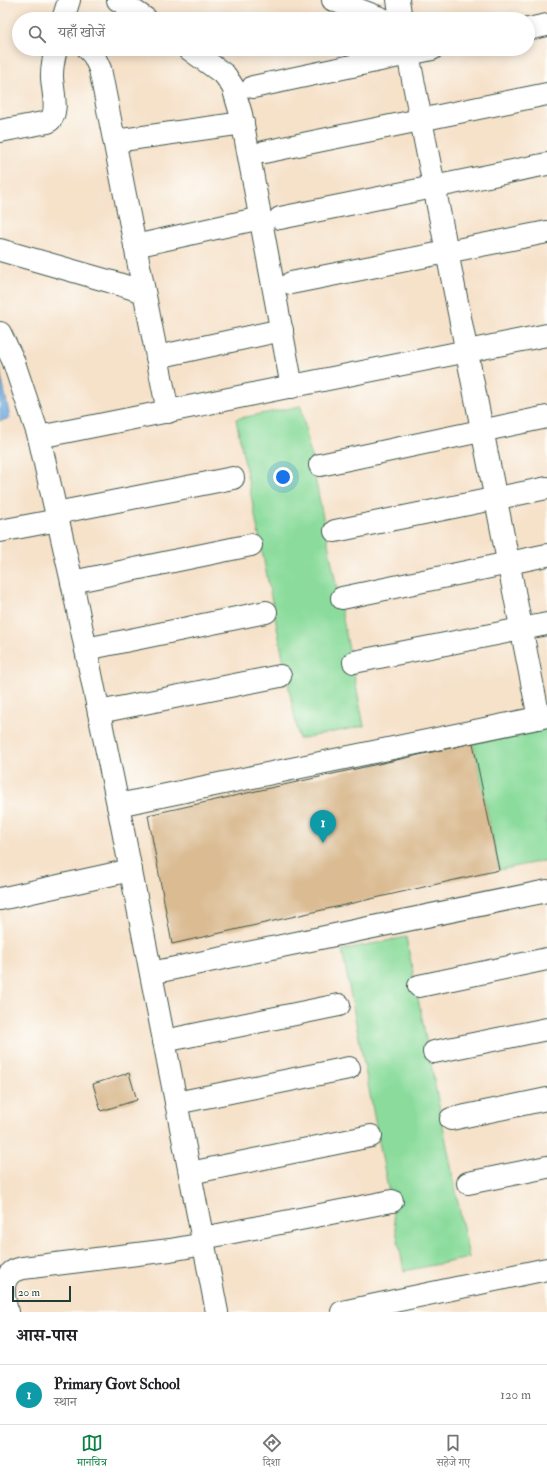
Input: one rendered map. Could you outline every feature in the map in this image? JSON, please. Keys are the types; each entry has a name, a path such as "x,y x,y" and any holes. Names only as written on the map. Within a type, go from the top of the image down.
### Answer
{"street":[{"path":"65,12 69,0"},
{"path":"118,0 136,12"},
{"path":"333,0 365,12"},
{"path":"398,0 400,12"},
{"path":"535,28 547,25"},
{"path":"0,131 48,122 52,119 55,110 52,74 55,56"},
{"path":"94,56 100,69 168,412"},
{"path":"198,56 226,75 233,87 270,218 282,330 292,387"},
{"path":"253,87 390,56"},
{"path":"118,805 543,717 521,629 409,56"},
{"path":"264,152 547,94"},
{"path":"114,141 243,123"},
{"path":"135,246 547,164"},
{"path":"291,283 547,232"},
{"path":"0,250 144,292"},
{"path":"157,357 282,330"},
{"path":"0,333 13,360 39,437 72,582 131,870 217,1312"},
{"path":"39,437 547,335"},
{"path":"320,465 547,417"},
{"path":"0,531 233,478"},
{"path":"335,531 547,488"},
{"path":"72,582 251,545"},
{"path":"342,598 547,555"},
{"path":"86,649 266,612"},
{"path":"354,662 547,624"},
{"path":"99,712 280,676"},
{"path":"0,899 131,870"},
{"path":"151,973 547,891"},
{"path":"419,986 547,959"},
{"path":"164,1041 339,1005"},
{"path":"434,1052 547,1029"},
{"path":"176,1103 349,1068"},
{"path":"451,1119 547,1099"},
{"path":"190,1173 370,1136"},
{"path":"468,1183 547,1167"},
{"path":"7,1312 2,1291 4,1280 11,1272 23,1268 170,1250 203,1241 392,1200"},
{"path":"342,1312 428,1303 547,1269"}],"green space":[{"path":"301,406 364,726 299,739 236,419"},
{"path":"547,728 547,860 499,870 473,743"},
{"path":"406,937 469,1258 404,1271 342,950"}],"water":[{"path":"0,370 10,418 0,421"}],"building":[{"path":"473,743 499,870 172,944 148,815"},
{"path":"129,1073 137,1100 101,1111 93,1084"}],"place":[{"name":"Primary Govt School","path":"323,843"}]}
